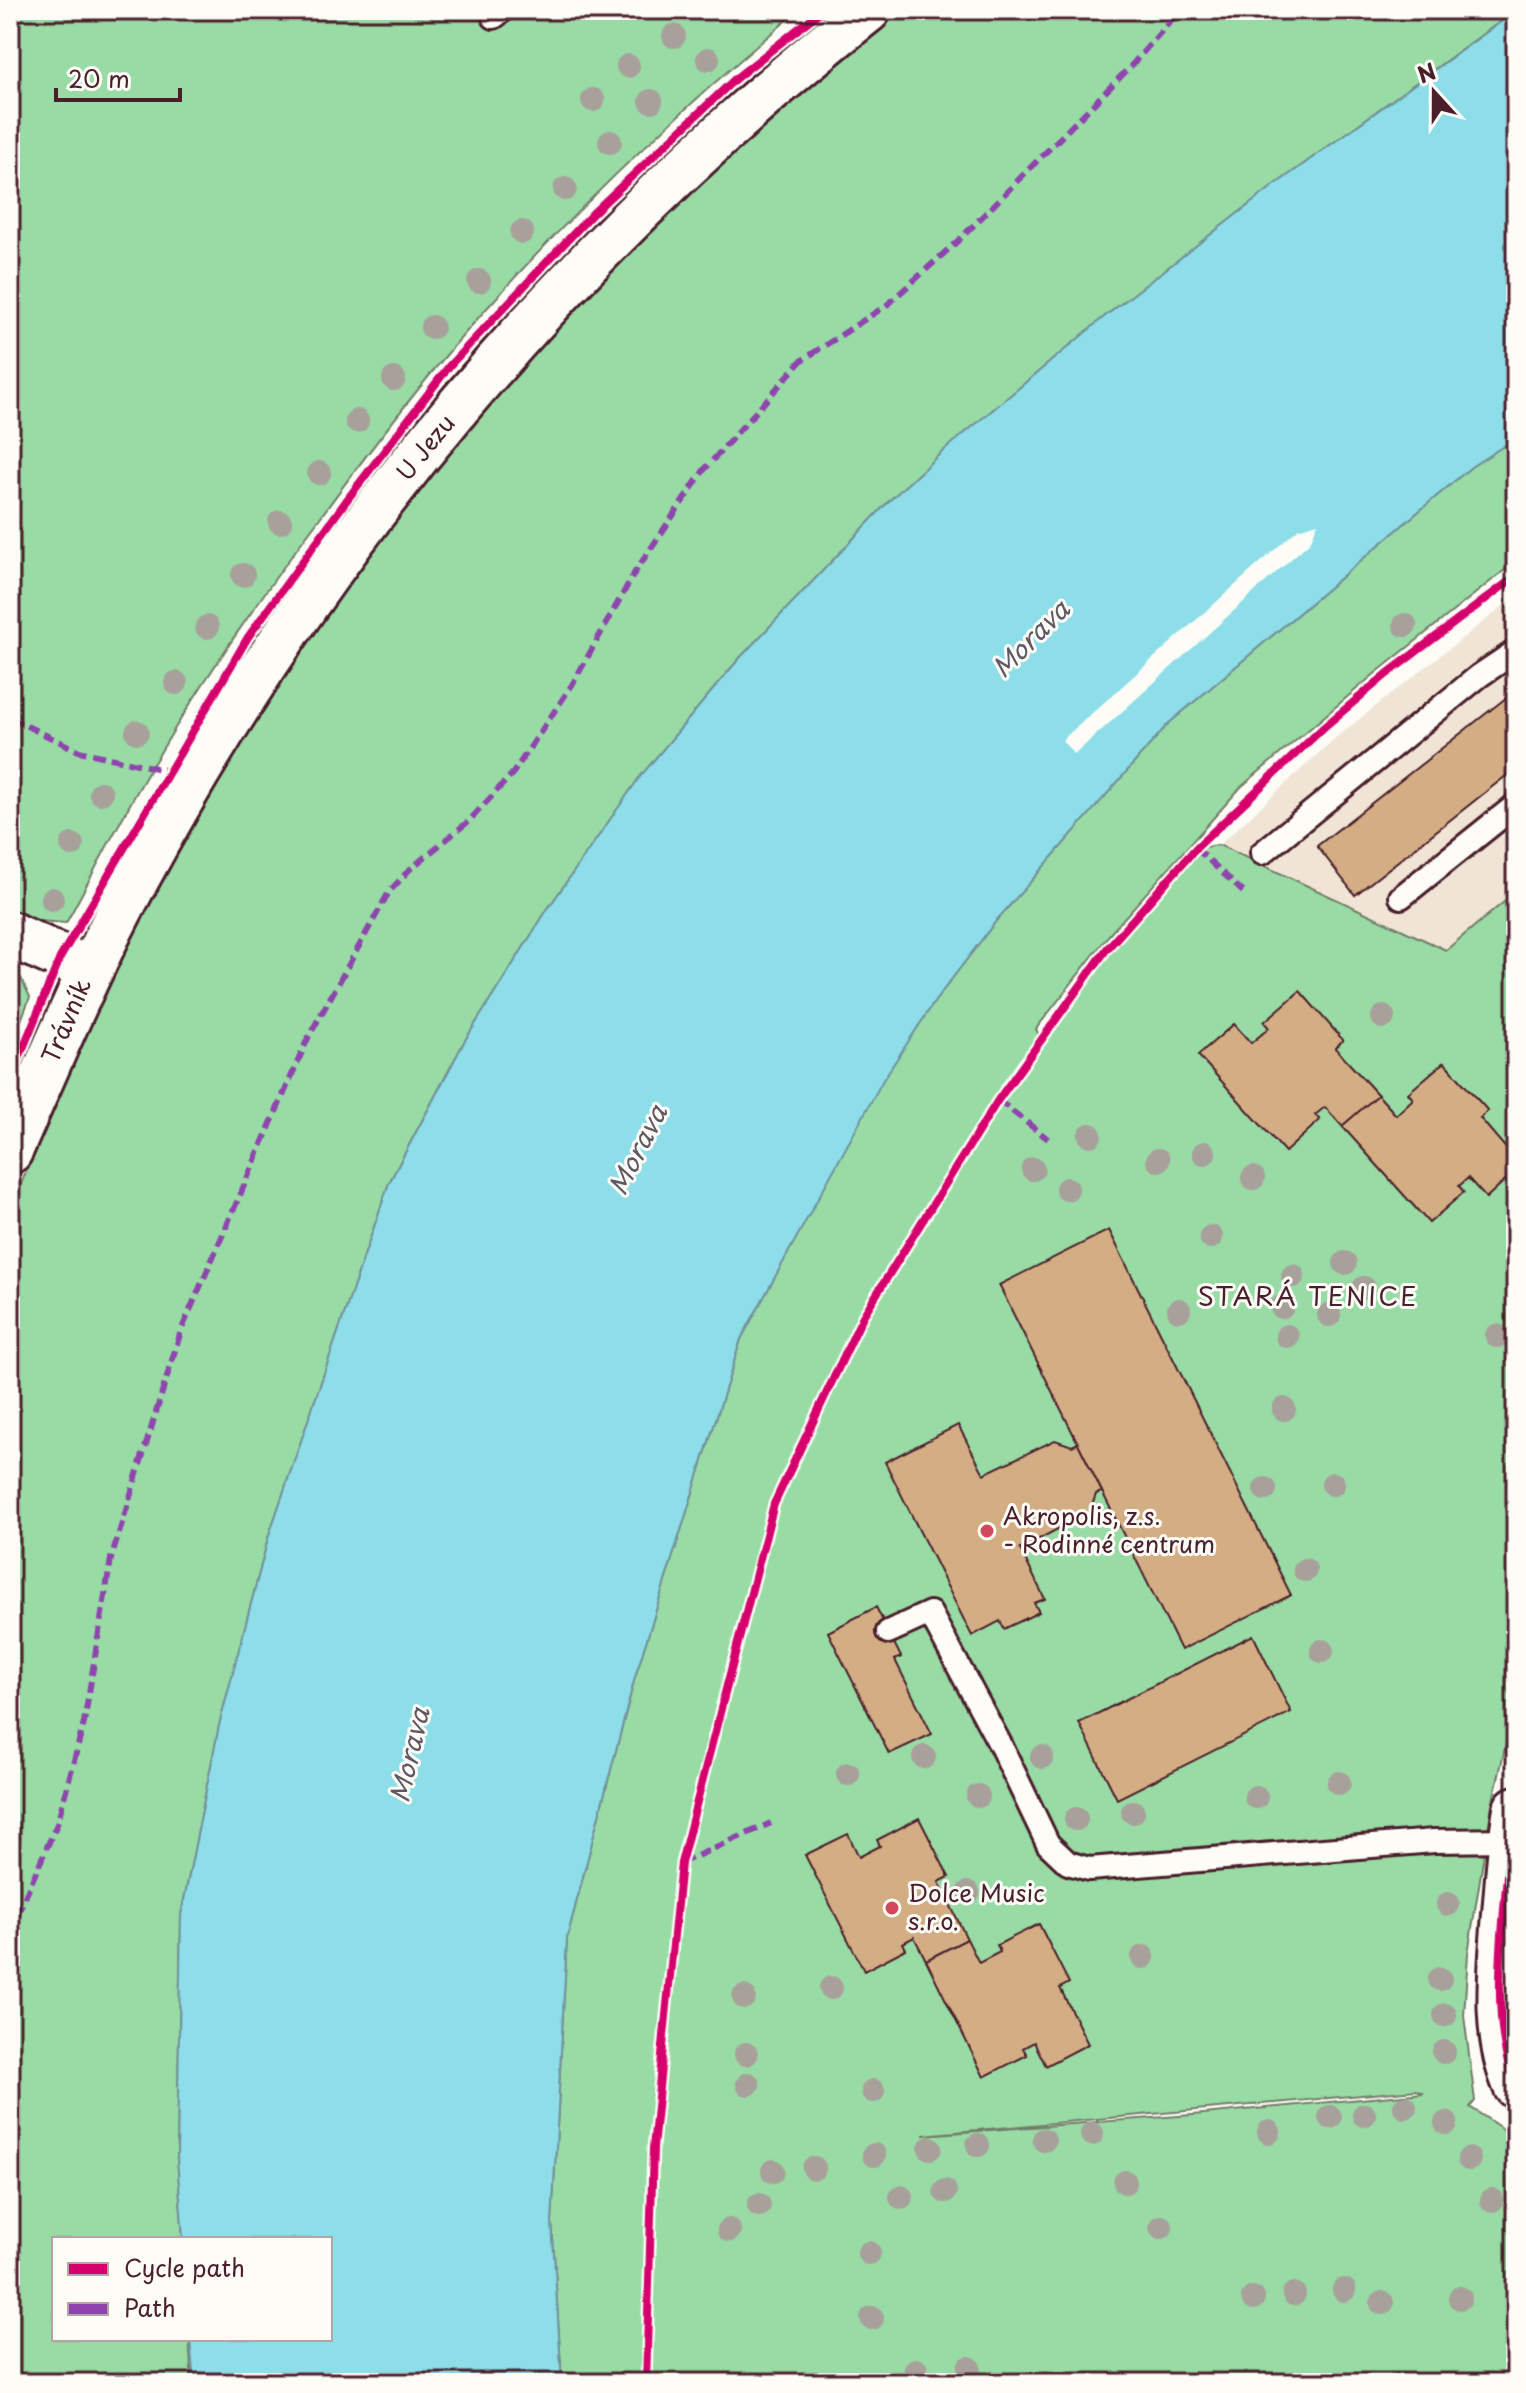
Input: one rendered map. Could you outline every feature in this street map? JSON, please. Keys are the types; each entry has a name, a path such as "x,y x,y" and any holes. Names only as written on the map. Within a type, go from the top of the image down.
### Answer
{"street":[{"name":"U Jezu","path":"90,970 138,875 203,762 286,633 424,449 530,325 600,250 694,159 868,10"},
{"name":"Trávník","path":"10,934 90,970 10,1151"},
{"path":"1513,1824 1502,1957 1501,2020 1503,2046 1516,2086"}],"lane":[{"path":"1262,853 1479,676 1516,651"},
{"path":"1401,897 1516,805"},
{"path":"888,1632 930,1613 1001,1746 1048,1844 1072,1865 1089,1869 1434,1841 1513,1824"}],"shaded area":[{"path":"1516,596 1516,893 1446,950 1219,845 1334,739"}],"green space":[{"path":"10,10 799,10 619,171 534,257 418,389 295,551 224,652 138,790 66,923 37,921 10,912"},
{"path":"903,10 1516,10 1272,187 1104,317 941,453 890,500 738,660 639,778 547,910 464,1042 389,1183 269,1535 219,1726 181,1915 177,2158 183,2237 52,2237 52,2341 189,2341 192,2383 10,2383 10,1212 64,1078 139,924 224,774 317,630 418,493 528,361 645,237 770,119"},
{"path":"1516,438 1516,561 1372,676 1241,787 1109,935 1036,1029 1041,1040 1106,950 1196,848 1219,845 1446,950 1516,892 1516,1700 1492,1805 1468,1953 1464,2016 1475,2101 1470,2107 1516,2138 1516,2377 1390,2383 562,2383 552,2222 567,1938 635,1677 741,1339 882,1080 935,1001 996,921 1168,724 1471,467","holes":["1416,2090 1424,2093 1193,2115 923,2135"]},
{"path":"10,968 21,978 30,997 10,1049"}],"water":[{"name":"Morava","path":"1516,11 1516,438 1471,467 1168,724 996,921 935,1001 883,1080 741,1339 635,1677 567,1938 552,2222 562,2383 194,2383 190,2341 332,2341 332,2237 183,2237 177,2157 181,1915 219,1726 269,1535 389,1183 464,1042 547,910 639,778 738,660 890,500 941,453 1104,317 1272,187"}],"pier":[{"path":"1318,523 1310,542 1074,755 1062,740 1298,529"}],"building":[{"path":"1516,690 1516,768 1355,895 1317,846"},
{"path":"1300,991 1343,1040 1335,1048 1378,1095 1342,1126 1325,1107 1315,1115 1320,1120 1285,1152 1198,1055 1234,1024 1251,1043 1269,1028 1264,1022"},
{"path":"1444,1062 1488,1111 1480,1118 1516,1160 1516,1170 1486,1198 1468,1178 1459,1186 1464,1192 1429,1223 1342,1126 1378,1095 1396,1115 1413,1099 1408,1093"},
{"path":"1109,1230 1291,1595 1181,1650 999,1285"},
{"name":"Akropolis, z.s. - Rodinné centrum","path":"958,1425 984,1474 1055,1440 1072,1446 1078,1443 1102,1492 1096,1494 1090,1512 1020,1549 1045,1599 1034,1603 1039,1612 1004,1629 1000,1621 972,1636 885,1462"},
{"path":"876,1607 901,1657 895,1660 932,1734 889,1754 828,1632"},
{"path":"1253,1635 1291,1712 1117,1799 1079,1723"},
{"name":"Dolce Music s.r.o.","path":"919,1818 949,1877 939,1882 967,1939 926,1960 914,1937 903,1943 906,1949 864,1971 805,1855 848,1834 859,1857 880,1846 877,1840"},
{"path":"1039,1924 1069,1983 1060,1988 1088,2044 1046,2066 1034,2042 1023,2048 1027,2055 984,2077 926,1960 967,1939 979,1963 1000,1952 997,1945"}],"marked path":[{"path":"10,1931 57,1824 84,1723 111,1559 181,1331 308,1038 389,892 409,870 469,821 513,773 572,685 635,572 704,470 801,361 887,305 962,237 1131,66 1180,10"},
{"path":"10,718 79,751 169,771"},
{"path":"1196,848 1243,892"},
{"path":"998,1100 1048,1139"},
{"path":"681,1863 771,1823"}],"cycle path":[{"path":"10,1080 60,958 248,637 346,501 450,365 593,213 736,78 822,10"},
{"path":"646,2383 653,2148 681,1863 774,1504 863,1316 998,1100 1106,950 1196,848 1324,727 1387,674 1516,576"},
{"path":"1510,1840 1500,1998 1507,2059 1516,2086"}],"place":[{"name":"Akropolis, z.s. - Rodinné centrum","path":"987,1531"},
{"name":"Dolce Music s.r.o.","path":"892,1908"}],"district":[{"name":"STARÁ TENICE","path":"1308,1297"}]}
